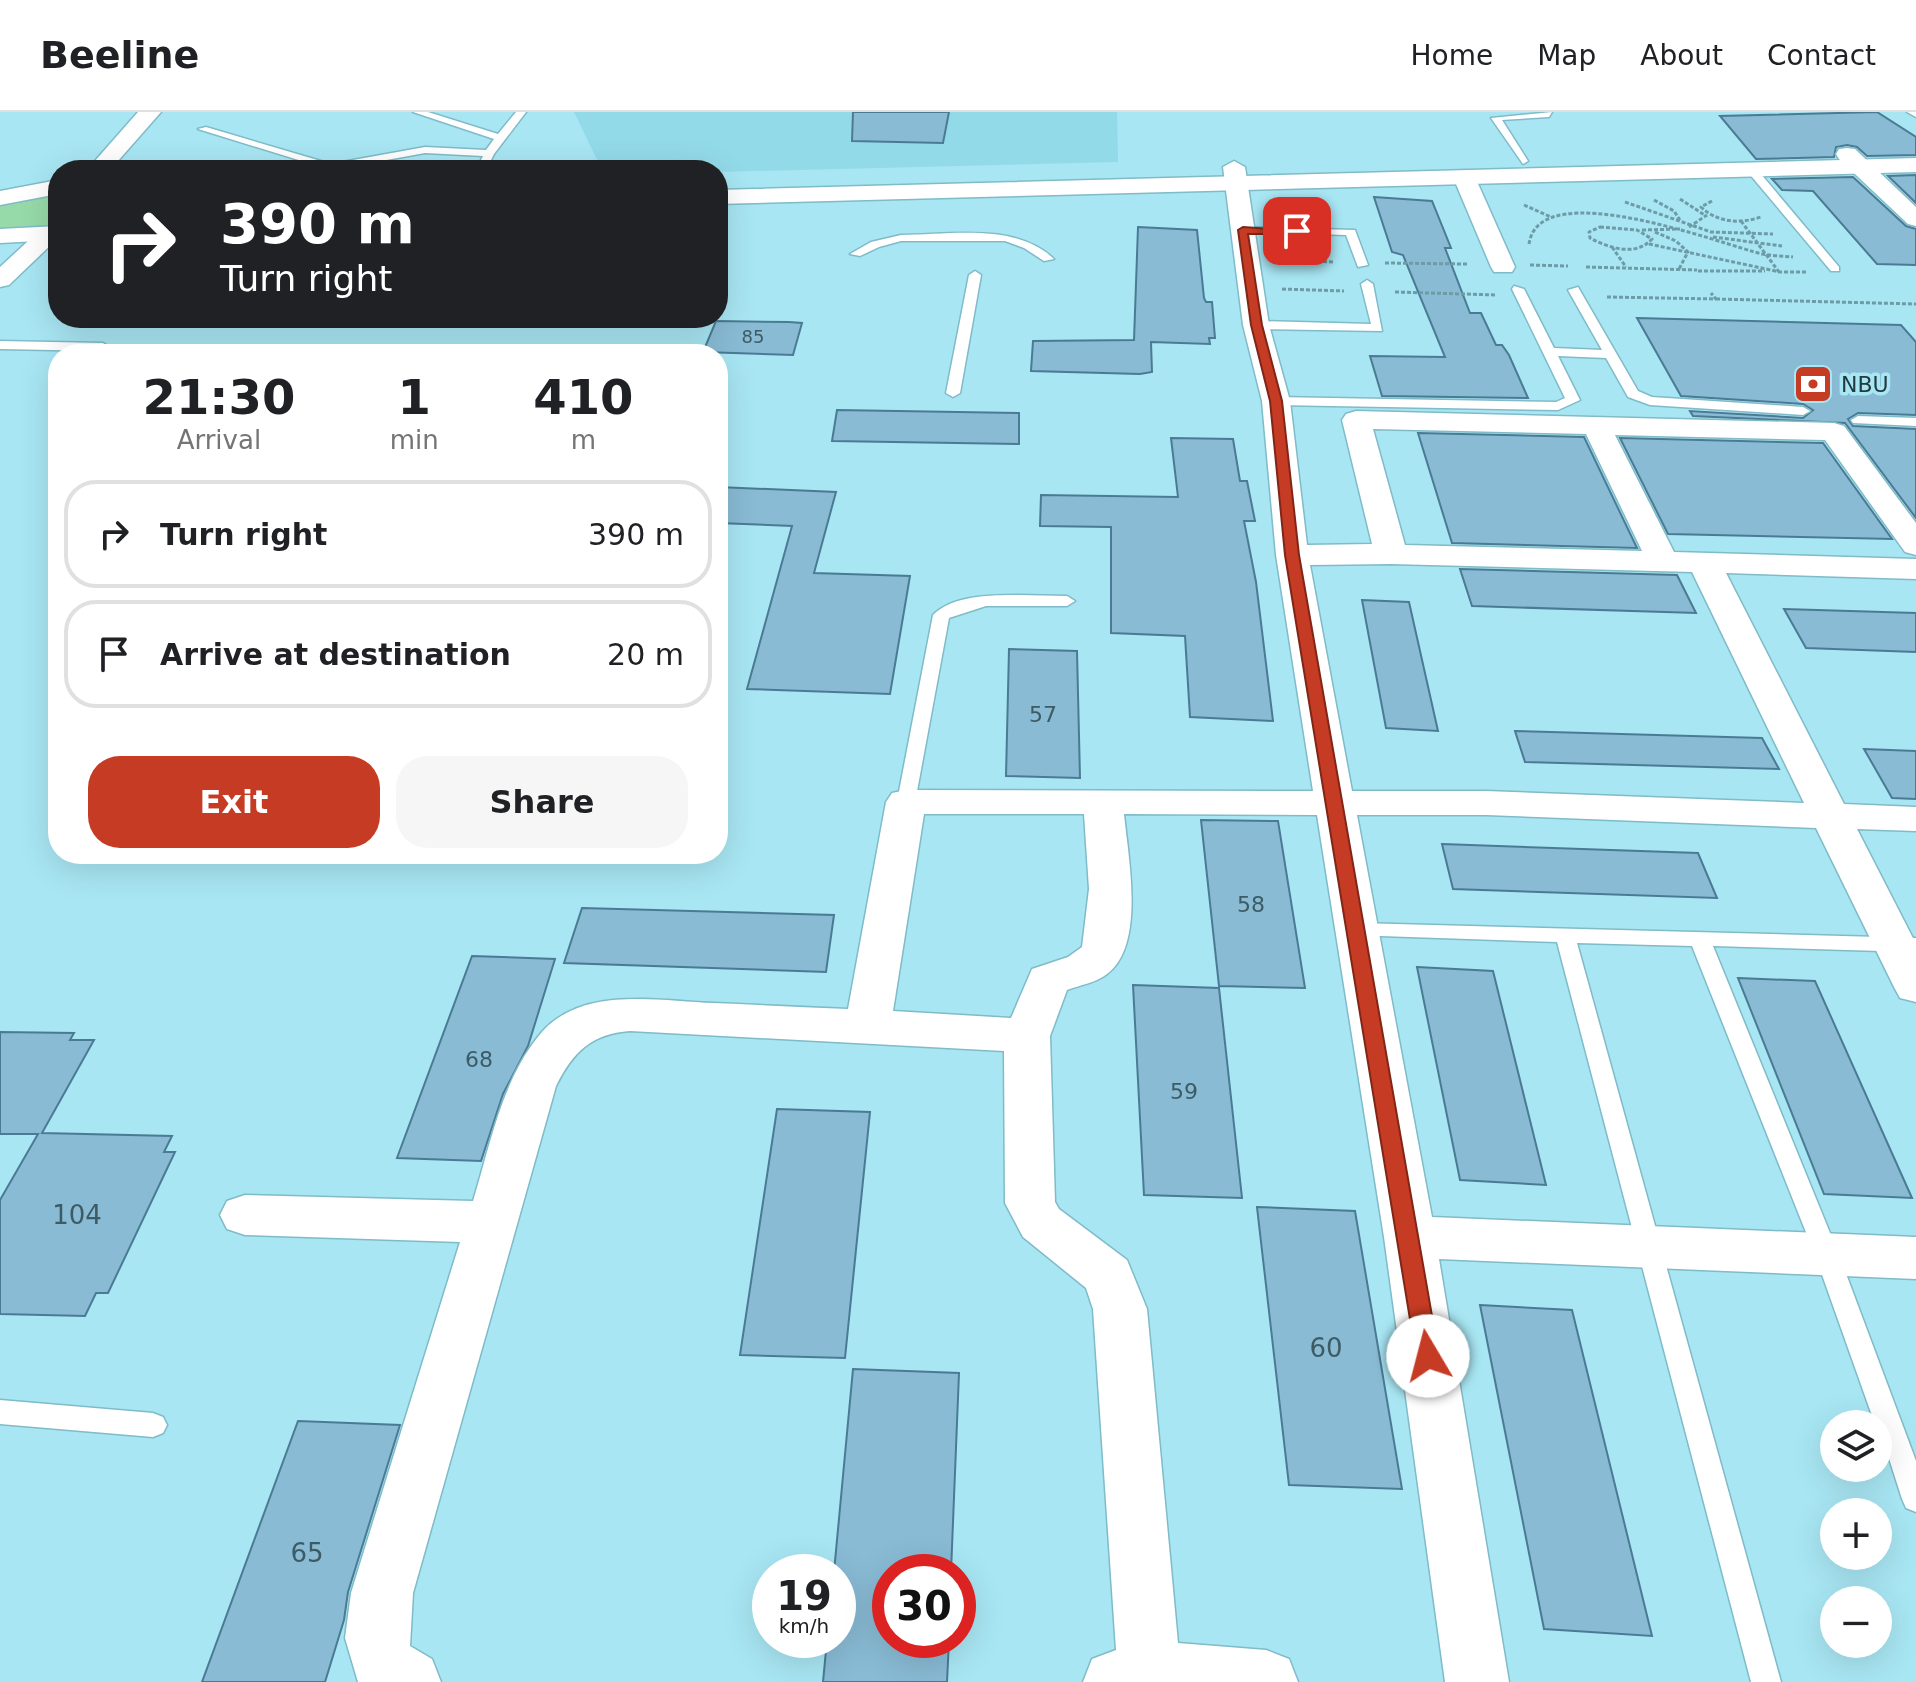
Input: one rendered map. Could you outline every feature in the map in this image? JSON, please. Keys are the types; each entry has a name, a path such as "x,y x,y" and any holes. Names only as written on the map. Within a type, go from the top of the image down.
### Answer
{"street":[{"path":"107,160 150,112"},
{"path":"728,181 1236,175 1464,177 1751,169 1916,152"},
{"path":"1855,160 1916,219"},
{"path":"728,197 1523,161 1855,160 1916,165"},
{"path":"1236,175 1256,325 1276,401 1292,555 1410,1237 1477,1682"},
{"path":"1464,177 1502,266"},
{"path":"0,198 48,189"},
{"path":"1,237 48,234"},
{"path":"0,280 48,238"},
{"path":"1391,554 1356,420 1834,432 1916,545"},
{"path":"1596,426 1663,562"},
{"path":"1292,555 1391,554 1916,569"},
{"path":"1704,563 1830,815 1905,944 1916,987"},
{"path":"868,1024 906,802 1103,805 1336,801 1916,819"},
{"path":"1103,805 1110,931 1103,951 1094,962 1048,980 1027,1036 1030,1203 1041,1223 1108,1275 1120,1309 1138,1679 1266,1682"},
{"path":"409,1682 383,1666 376,1638 382,1593 532,1086 552,1049 567,1032 590,1021 632,1016 868,1024 1027,1036"},
{"path":"245,1215 490,1222"},
{"path":"1410,1237 1916,1258"}],"lane":[{"path":"418,112 500,138"},
{"path":"486,160 521,112"},
{"path":"1523,161 1496,118 1549,114"},
{"path":"203,129 307,160"},
{"path":"370,160 425,150 489,153"},
{"path":"1751,169 1835,269"},
{"path":"1243,230 1351,232 1362,265"},
{"path":"856,254 875,244 901,238 1006,238 1028,246 1048,259"},
{"path":"953,393 975,275"},
{"path":"1256,325 1378,328 1368,288"},
{"path":"1276,401 1558,406 1573,400 1518,289"},
{"path":"1574,290 1633,394 1650,401 1803,411"},
{"path":"0,345 48,346"},
{"path":"1550,352 1609,354"},
{"path":"1858,420 1916,422"},
{"path":"906,802 941,615 956,607 982,601 1067,601"},
{"path":"1358,930 1905,944"},
{"path":"1565,935 1766,1682"},
{"path":"1700,939 1827,1255 1916,1499"},
{"path":"0,1412 153,1425"}],"path":[{"path":"1717,200 1701,207 1708,214 1741,221 1762,217 1761,210"},
{"path":"1579,202 1589,214"},
{"path":"1624,202 1664,213 1691,227"},
{"path":"1528,249 1529,237 1552,218 1627,214 1684,228 1768,255 1826,259"},
{"path":"1691,227 1708,214"},
{"path":"1741,221 1780,272"},
{"path":"1780,272 1649,244 1632,249 1612,247 1595,242 1589,232 1608,226 1652,231 1691,227 1752,235 1803,231"},
{"path":"1637,230 1649,236 1649,244"},
{"path":"1652,231 1676,241 1688,252"},
{"path":"1704,236 1817,248"},
{"path":"1612,247 1626,268"},
{"path":"1678,269 1688,252"},
{"path":"1529,257 1530,265"},
{"path":"1502,266 1571,266"},
{"path":"1585,267 1828,273 1835,269"},
{"path":"1252,289 1368,288"},
{"path":"1716,299 1916,304"}],"shaded area":[{"path":"574,112 1117,112 1118,162 728,172 728,160 597,160"}],"green space":[{"path":"48,195 48,227 0,228 0,206"}],"building":[{"path":"853,112 949,112 943,143 852,141"},
{"path":"1877,112 1916,137 1916,155 1867,156 1857,147 1847,145 1836,147 1834,157 1756,159 1720,116"},
{"path":"1916,175 1916,203 1888,176"},
{"path":"1853,177 1906,226 1916,229 1916,265 1877,264 1813,191 1782,190 1772,179"},
{"path":"1374,197 1432,201 1451,248 1445,248 1470,313 1481,313 1496,345 1502,345 1509,355 1528,398 1382,396 1370,356 1445,357 1403,255 1392,252"},
{"path":"1138,227 1197,230 1204,298 1206,302 1212,302 1215,338 1209,338 1210,344 1151,342 1152,372 1031,371 1033,341 1134,340"},
{"path":"1637,318 1901,325 1916,342 1916,415 1858,413 1848,419 1853,426 1916,429 1916,518 1845,423 1693,416 1690,411 1803,418 1813,410 1803,404 1681,396"},
{"path":"728,321 802,323 793,355 728,353 728,344 706,344 713,328 728,328"},
{"path":"837,410 1019,413 1019,444 832,441"},
{"path":"1418,433 1584,437 1637,548 1452,543"},
{"path":"1171,438 1233,439 1240,481 1247,481 1255,521 1244,521 1256,582 1273,721 1190,717 1185,636 1111,633 1111,527 1040,526 1041,495 1178,497"},
{"path":"1620,438 1823,443 1892,539 1668,534"},
{"path":"728,487 836,492 814,573 910,576 890,694 747,689 792,526 728,523"},
{"path":"1460,569 1677,575 1696,613 1472,606"},
{"path":"1362,600 1409,602 1438,731 1386,728"},
{"path":"1784,609 1916,613 1916,652 1806,648"},
{"path":"1009,649 1077,651 1080,778 1006,776"},
{"path":"1515,731 1762,738 1779,769 1525,762"},
{"path":"1864,749 1916,751 1916,799 1892,798"},
{"path":"1201,820 1278,821 1305,988 1219,986"},
{"path":"1442,844 1698,853 1717,898 1453,889"},
{"path":"582,908 834,915 826,972 564,963"},
{"path":"472,956 555,959 528,1046 503,1094 481,1161 397,1158"},
{"path":"1417,967 1493,971 1546,1185 1460,1180"},
{"path":"1738,978 1815,981 1912,1198 1824,1194"},
{"path":"1133,985 1219,988 1242,1198 1144,1195"},
{"path":"0,1032 74,1033 70,1040 94,1040 42,1133 172,1136 164,1152 175,1152 108,1293 96,1293 85,1316 0,1314 0,1200 38,1134 0,1134"},
{"path":"777,1109 870,1112 845,1358 740,1355"},
{"path":"1257,1207 1355,1211 1402,1489 1289,1485"},
{"path":"1480,1305 1572,1310 1652,1636 1544,1629"},
{"path":"853,1369 959,1373 952,1554 872,1554 872,1658 948,1658 947,1682 823,1682 825,1658 856,1658 856,1554 836,1554"},
{"path":"298,1421 400,1425 348,1592 344,1620 325,1682 202,1682"}],"place":[{"name":"NBU","path":"1813,384"}],"route":[{"path":"1297,231 1243,230 1256,325 1276,401 1292,555 1345,852 1428,1356"}]}
